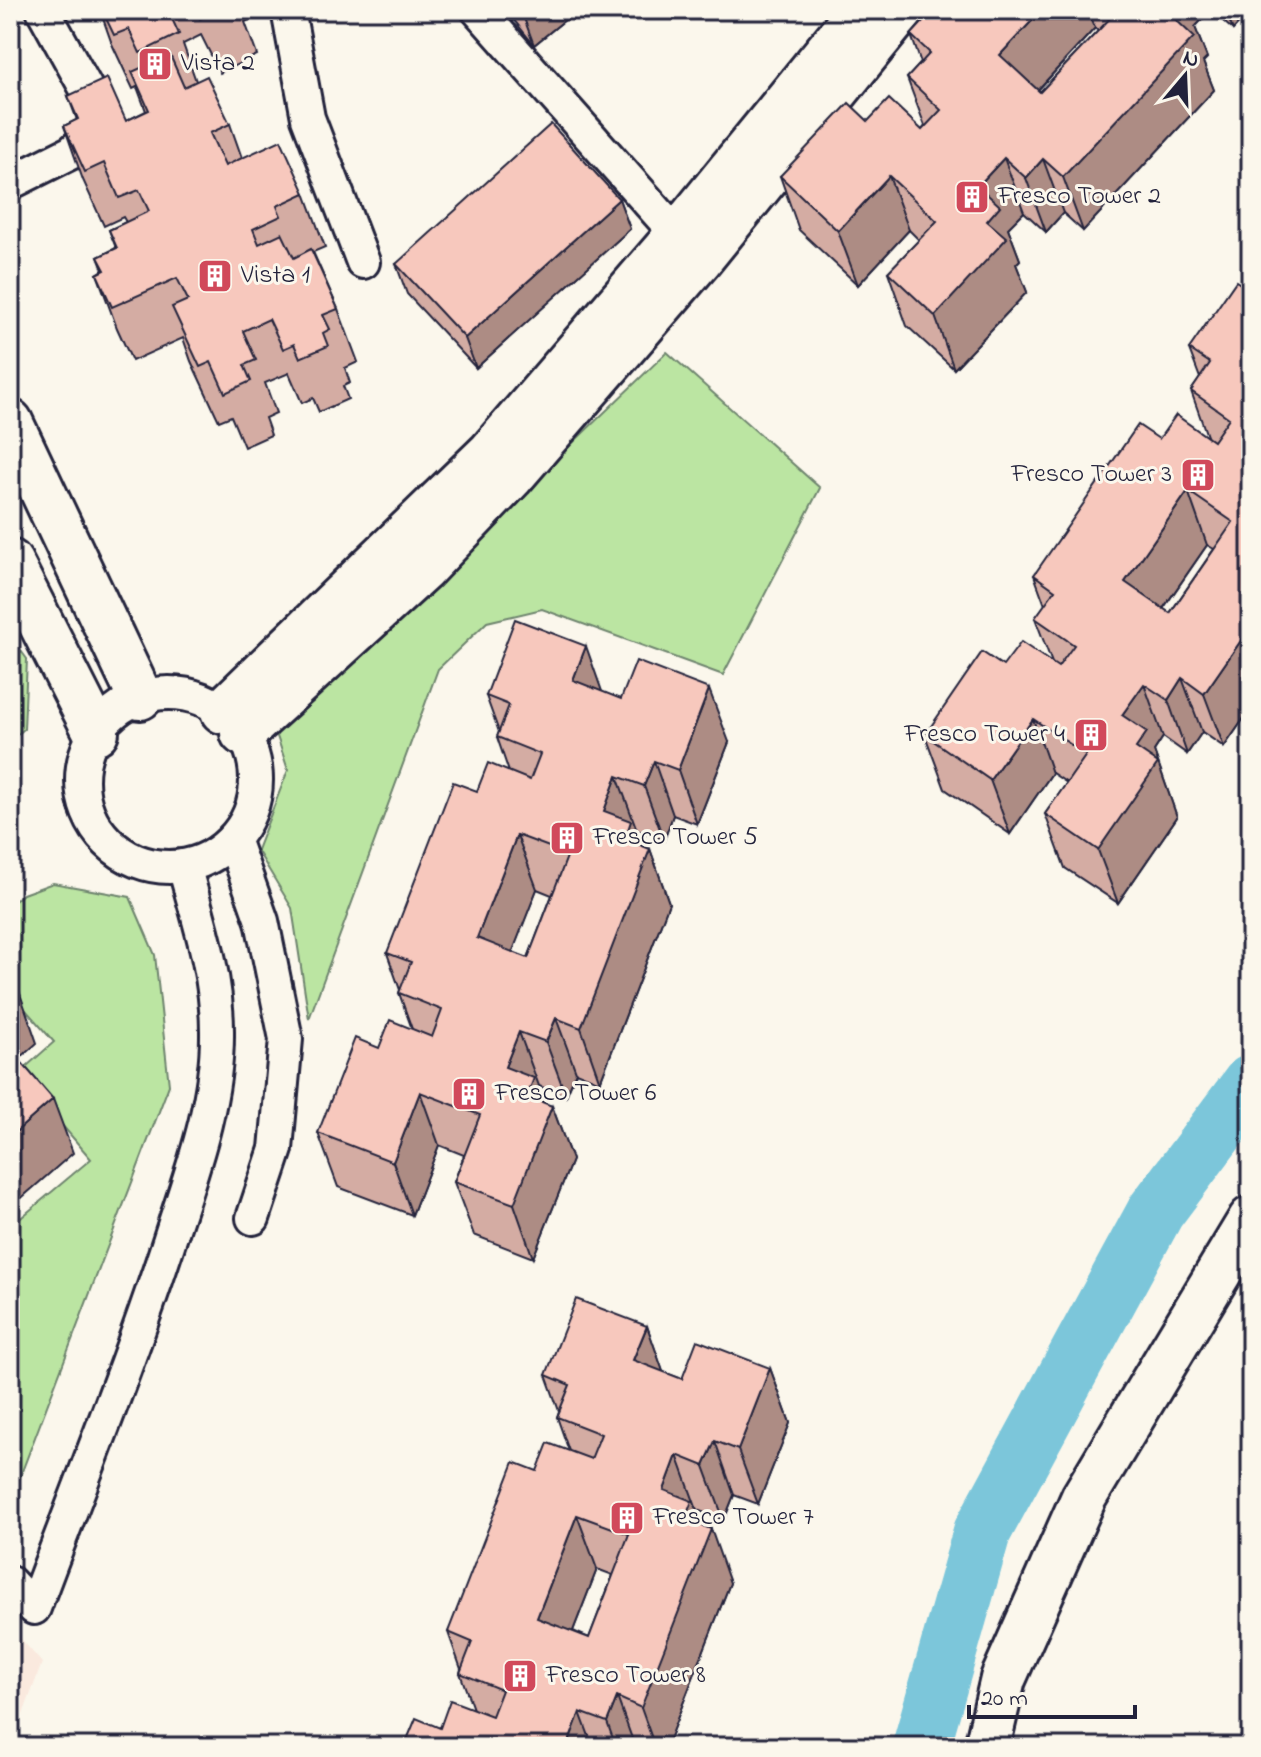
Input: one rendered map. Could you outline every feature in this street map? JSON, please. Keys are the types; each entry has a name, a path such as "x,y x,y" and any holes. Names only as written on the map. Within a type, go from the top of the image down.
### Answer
{"street":[{"path":"233,722 422,570 511,477 688,247 861,10"},
{"path":"688,247 902,10"},
{"path":"10,422 140,697"},
{"path":"10,562 96,732"},
{"path":"987,1747 1003,1679 1084,1497 1251,1219"}],"lane":[{"path":"10,183 72,152 97,129 91,97 43,10"},
{"path":"288,10 308,118 363,262"},
{"path":"478,10 688,247"},
{"path":"169,693 197,698 233,722 254,760 256,787 249,816 233,839 210,857 184,866 155,866 128,856 105,839 89,815 82,787 84,758 96,732 115,712 140,697 169,693"},
{"path":"233,839 262,921 286,1039 276,1149 253,1218"},
{"path":"10,1583 34,1608 155,1285 195,1157 210,1091 218,1033 213,969 184,866"}],"shaded area":[{"path":"10,1626 42,1663 11,1747 10,1747"}],"green space":[{"path":"667,352 820,488 723,675 542,609 487,622 438,669 309,1019 292,908 257,850 288,770 275,730"},
{"path":"10,636 27,659 24,729 10,741"},
{"path":"53,883 130,897 155,955 169,1085 10,1503 10,1227 91,1159 38,1097 10,1081 54,1042 10,992 10,905 23,894"}],"building":[{"path":"102,10 168,10 179,34 140,53 129,29 114,35"},
{"path":"196,10 219,10 200,19"},
{"path":"934,10 1042,10 1000,55 1040,92 1116,12 1114,10 1182,10 1174,18 1194,37 1063,177 1043,159 1026,178 1004,158 978,186 1000,206 987,221 1007,238 935,316 888,272 937,221 889,176 838,231 780,176 849,103 868,121 889,99 922,130 941,110 907,78 930,53 911,35"},
{"name":"Vista 1","path":"170,55 184,87 207,76 230,124 210,133 225,166 281,140 305,193 277,206 281,216 253,229 259,244 282,233 294,258 311,249 338,309 323,315 330,329 323,333 328,346 300,358 294,344 283,349 269,319 243,331 256,360 244,365 251,381 225,393 211,362 200,367 172,307 188,300 177,278 112,307 97,274 105,270 98,257 117,248 109,230 149,211 139,190 119,198 104,163 85,172 64,126 78,119 68,96 107,78 126,121 149,110 132,72"},
{"path":"551,124 619,199 465,338 396,264"},
{"path":"1236,281 1251,291 1251,626 1204,694 1182,678 1168,700 1144,684 1122,715 1147,732 1136,748 1158,763 1098,850 1045,814 1086,755 1033,719 990,780 925,735 982,652 1003,666 1021,642 1058,667 1074,645 1035,618 1055,590 1034,575 1138,425 1159,439 1176,415 1213,441 1229,418 1191,391 1210,363 1189,349","holes":["1188,491 1233,522 1170,613 1125,582"]},
{"path":"515,619 586,646 573,680 621,699 636,661 709,689 678,770 654,761 644,786 617,776 604,811 631,821 625,839 650,849 581,1028 556,1018 546,1042 519,1032 505,1067 534,1078 527,1096 552,1106 514,1204 454,1182 480,1115 420,1092 393,1162 318,1133 355,1038 379,1048 390,1020 432,1037 442,1010 399,993 411,962 387,953 453,782 477,791 488,763 530,780 540,754 497,737 509,705 486,696","holes":["517,835 568,854 528,958 477,938"]},
{"path":"10,980 18,988 10,995"},
{"path":"16,1056 53,1099 10,1137 10,1062"},
{"path":"576,1299 647,1326 633,1360 682,1379 697,1340 770,1368 738,1450 715,1441 704,1466 677,1455 664,1490 692,1501 685,1519 711,1529 641,1708 617,1697 607,1722 580,1712 567,1747 404,1747 416,1718 440,1728 450,1700 492,1716 502,1690 460,1673 472,1642 448,1632 514,1462 537,1471 548,1443 591,1459 601,1434 557,1417 570,1385 546,1375","holes":["577,1515 629,1534 589,1638 537,1618"]}],"waterway":[{"path":"921,1747 982,1532 1156,1211 1251,1084"}],"place":[{"name":"Vista 2","path":"155,64"},
{"name":"Fresco Tower 2","path":"972,197"},
{"name":"Vista 1","path":"215,276"},
{"name":"Fresco Tower 3","path":"1198,475"},
{"name":"Fresco Tower 4","path":"1091,735"},
{"name":"Fresco Tower 5","path":"567,838"},
{"name":"Fresco Tower 6","path":"469,1094"},
{"name":"Fresco Tower 7","path":"627,1518"},
{"name":"Fresco Tower 8","path":"520,1676"}]}
